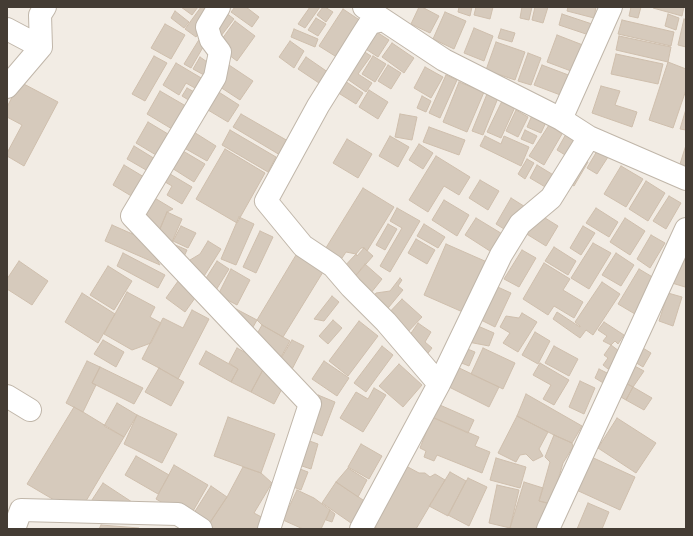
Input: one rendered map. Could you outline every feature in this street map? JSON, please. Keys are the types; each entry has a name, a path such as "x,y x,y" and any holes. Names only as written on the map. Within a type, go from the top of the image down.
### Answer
{"street":[{"path":"7,87 41,47 40,15 45,7"},
{"path":"219,7 207,27 211,40 220,52 215,77 132,216 310,404 269,529"},
{"path":"561,119 611,7"},
{"path":"439,384 386,322 351,287 333,266 303,246 266,201 318,106 370,23 375,12 444,60 561,119 589,137 686,179"},
{"path":"7,29 41,47"},
{"path":"361,529 439,384 501,255 520,224 551,198 589,137"},
{"path":"548,529 686,229"},
{"path":"7,396 30,410"},
{"path":"14,529 22,510 178,514 201,529"}],"building":[{"path":"181,7 198,7 192,15"},
{"path":"201,7 217,7 196,37 185,29"},
{"path":"235,7 246,7 259,17 252,27 231,12"},
{"path":"310,7 320,7 305,28 298,24"},
{"path":"323,7 333,12 326,22 317,15"},
{"path":"419,7 422,7 439,16 430,33 411,24"},
{"path":"459,7 472,7 470,16 458,12"},
{"path":"476,7 493,7 490,19 474,15"},
{"path":"522,7 532,7 529,20 520,18"},
{"path":"535,7 548,7 543,23 532,20"},
{"path":"568,7 596,7 594,18 567,11"},
{"path":"631,7 641,7 638,18 629,16"},
{"path":"684,7 682,16 653,8"},
{"path":"221,9 234,19 221,36 208,26"},
{"path":"343,9 367,25 343,61 319,46"},
{"path":"175,11 189,22 184,28 171,18"},
{"path":"445,12 466,21 454,49 433,39"},
{"path":"562,14 598,26 595,37 559,25"},
{"path":"668,14 679,18 676,30 665,26"},
{"path":"316,18 326,24 318,36 308,30"},
{"path":"684,19 686,20 686,47 678,45"},
{"path":"622,20 674,32 671,46 618,34"},
{"path":"235,21 255,36 237,61 217,46"},
{"path":"165,24 185,35 171,59 151,48"},
{"path":"369,27 389,40 378,57 358,44"},
{"path":"474,28 493,36 484,61 464,53"},
{"path":"294,29 318,39 315,47 291,37"},
{"path":"501,29 515,33 512,42 498,38"},
{"path":"557,35 588,47 579,74 547,62"},
{"path":"619,36 671,47 668,62 616,50"},
{"path":"200,38 206,42 191,68 184,64"},
{"path":"290,41 304,51 294,68 279,57"},
{"path":"496,42 525,52 515,80 486,70"},
{"path":"392,43 414,58 404,73 382,57"},
{"path":"357,47 371,56 358,74 372,83 366,92 340,74"},
{"path":"528,53 541,58 531,85 518,81"},
{"path":"616,54 663,64 658,84 611,74"},
{"path":"154,56 167,63 145,101 132,94"},
{"path":"373,56 386,64 375,82 362,74"},
{"path":"200,57 210,64 204,75 193,69"},
{"path":"306,57 335,77 328,89 298,69"},
{"path":"668,62 686,69 686,90 673,128 649,120"},
{"path":"176,63 208,82 202,92 186,83 179,95 163,85"},
{"path":"229,65 253,81 240,100 217,85"},
{"path":"388,65 401,73 391,89 378,81"},
{"path":"542,65 571,76 563,96 534,85"},
{"path":"425,67 443,77 431,98 414,88"},
{"path":"446,75 457,80 440,118 429,113"},
{"path":"339,77 363,93 356,104 332,89"},
{"path":"20,82 58,102 24,166 7,156 7,153 22,125 7,117 7,107"},
{"path":"459,82 484,92 467,132 443,122"},
{"path":"601,86 620,91 615,105 637,112 632,127 592,113"},
{"path":"187,88 200,95 195,104 182,96"},
{"path":"214,89 239,105 228,122 203,107"},
{"path":"369,90 388,102 378,119 359,107"},
{"path":"160,91 191,109 177,132 147,114"},
{"path":"487,94 498,98 483,135 472,131"},
{"path":"422,96 431,101 426,112 417,108"},
{"path":"502,101 515,107 501,138 487,132"},
{"path":"686,109 686,130 680,129"},
{"path":"516,110 528,117 518,137 506,131"},
{"path":"533,113 547,120 541,133 527,127"},
{"path":"241,114 288,141 280,155 233,127"},
{"path":"400,114 417,117 412,140 395,137"},
{"path":"148,122 173,137 161,158 136,143"},
{"path":"549,125 562,134 544,165 529,156"},
{"path":"429,127 465,140 459,155 423,142"},
{"path":"189,129 216,146 207,161 179,145"},
{"path":"230,130 276,157 268,172 222,145"},
{"path":"525,130 537,136 533,144 521,139"},
{"path":"566,134 580,142 570,158 557,150"},
{"path":"390,136 409,147 398,167 379,156"},
{"path":"485,136 501,144 504,136 529,147 521,166 480,146"},
{"path":"347,139 372,154 358,178 333,163"},
{"path":"419,144 433,153 423,169 409,160"},
{"path":"686,145 686,166 680,164"},
{"path":"134,146 160,162 153,174 127,159"},
{"path":"178,148 205,164 194,182 167,165"},
{"path":"225,149 265,173 237,223 196,199"},
{"path":"597,151 608,157 597,174 587,168"},
{"path":"436,156 470,177 459,195 444,186 428,212 409,200"},
{"path":"580,157 588,162 574,186 565,181"},
{"path":"527,159 534,163 525,179 518,174"},
{"path":"124,165 149,180 138,200 113,185"},
{"path":"537,165 560,179 552,191 530,178"},
{"path":"621,166 643,179 626,207 604,194"},
{"path":"165,171 192,187 182,204 167,195 172,186 160,179"},
{"path":"480,180 499,191 488,210 469,198"},
{"path":"646,181 665,193 648,221 629,209"},
{"path":"363,188 394,207 367,251 364,248 361,248 356,254 346,252 340,261 324,251"},
{"path":"148,194 173,209 167,212 157,236 136,215"},
{"path":"669,196 681,203 666,229 653,221"},
{"path":"511,198 527,208 512,234 496,224"},
{"path":"444,200 469,215 457,236 432,220"},
{"path":"397,208 420,221 390,272 380,266 402,228 390,221"},
{"path":"596,208 618,222 609,237 586,223"},
{"path":"167,212 182,219 168,251 157,236"},
{"path":"537,213 558,226 546,246 525,233"},
{"path":"239,217 254,224 236,265 221,259"},
{"path":"476,218 504,235 493,253 465,235"},
{"path":"625,218 645,231 630,255 610,242"},
{"path":"388,224 397,229 385,250 376,245"},
{"path":"424,224 445,237 438,248 417,236"},
{"path":"112,225 146,240 160,265 105,241"},
{"path":"181,226 196,233 188,248 173,241"},
{"path":"583,226 595,233 581,255 570,248"},
{"path":"260,231 273,237 256,273 243,267"},
{"path":"651,235 665,243 650,268 637,259"},
{"path":"416,239 435,250 427,264 408,253"},
{"path":"208,241 221,249 201,281 191,275 190,260 200,254"},
{"path":"593,243 611,253 589,289 571,278"},
{"path":"173,244 187,250 181,263"},
{"path":"446,244 487,262 465,313 424,295"},
{"path":"554,247 576,261 568,275 545,261"},
{"path":"364,248 373,256 352,280 341,270"},
{"path":"522,250 536,258 519,287 504,279"},
{"path":"123,253 165,275 158,288 117,266"},
{"path":"616,253 634,265 621,286 602,275"},
{"path":"296,255 323,272 283,337 262,325 257,320"},
{"path":"680,259 686,261 685,287 672,283"},
{"path":"19,261 48,281 32,305 7,289 7,279"},
{"path":"217,261 229,269 213,295 203,283"},
{"path":"544,263 570,279 563,290 583,302 574,318 554,306 548,315 523,299"},
{"path":"365,264 382,279 367,298 352,280"},
{"path":"108,266 132,281 114,310 90,295"},
{"path":"231,269 250,280 237,305 218,295"},
{"path":"639,269 661,282 640,317 618,304"},
{"path":"181,277 200,291 185,312 166,298"},
{"path":"400,278 402,280 398,286 403,290 384,313 370,301 376,293 390,291"},
{"path":"602,282 620,294 593,335 586,330 580,338 553,319 557,312 580,327 575,322"},
{"path":"491,284 511,293 495,327 475,317"},
{"path":"127,292 155,307 150,317 161,323 151,343 132,350 104,334"},
{"path":"82,293 115,314 98,343 65,322"},
{"path":"668,293 682,297 673,326 659,321"},
{"path":"332,296 339,302 324,321 314,319"},
{"path":"402,299 422,317 404,336 384,318"},
{"path":"221,301 257,320 248,336"},
{"path":"192,310 209,319 178,379 142,359 163,318 183,328"},
{"path":"522,313 537,322 518,352 503,343 510,333 500,327 506,316 519,318"},
{"path":"333,320 342,328 328,344 319,336"},
{"path":"359,321 378,336 348,376 329,361"},
{"path":"604,322 624,335 618,344 615,341 611,345 603,341 607,336 598,330"},
{"path":"418,323 431,332 425,342 432,348 425,357 405,342"},
{"path":"471,323 494,333 489,346 463,341"},
{"path":"262,325 290,341 277,364 253,341"},
{"path":"535,332 550,341 538,364 522,355"},
{"path":"103,340 124,352 116,367 94,354"},
{"path":"292,340 304,346 288,377 277,365"},
{"path":"611,345 627,357 612,364 608,369 603,365 608,358 604,355"},
{"path":"638,345 651,353 643,367 630,359"},
{"path":"382,346 393,355 366,392 354,383"},
{"path":"460,346 475,352 469,366 454,360"},
{"path":"554,346 578,359 569,376 545,363"},
{"path":"237,348 266,364 251,392 231,382 238,369 229,363"},
{"path":"483,348 515,363 503,389 471,374"},
{"path":"206,351 238,369 231,382 199,364"},
{"path":"87,361 100,367 92,383 96,385 83,412 66,403"},
{"path":"324,361 349,378 337,396 312,379"},
{"path":"540,363 569,380 554,405 543,399 551,385 533,375"},
{"path":"629,363 644,371 633,387 620,380"},
{"path":"266,364 285,383 274,404 251,392"},
{"path":"399,364 422,385 403,407 379,386"},
{"path":"453,365 499,387 489,407 443,384"},
{"path":"100,367 143,388 134,404 92,383"},
{"path":"159,368 184,382 171,406 145,392"},
{"path":"599,369 615,377 610,387 595,378"},
{"path":"620,380 633,387 626,400 614,393"},
{"path":"580,381 595,388 584,414 569,407"},
{"path":"633,387 652,398 644,410 626,400"},
{"path":"374,388 386,395 363,432 340,418 356,392 368,399"},
{"path":"526,394 582,426 572,443 517,416"},
{"path":"318,395 335,402 322,436 305,429"},
{"path":"433,402 474,420 468,433 427,415"},
{"path":"117,403 137,415 124,437 104,426"},
{"path":"74,407 124,437 83,506 66,507 27,484"},
{"path":"137,415 177,434 162,463 124,444"},
{"path":"517,416 548,432 539,449 543,456 533,461 526,454 520,455 516,462 498,453"},
{"path":"228,417 275,434 261,473 214,456"},
{"path":"432,417 479,437 475,446 490,452 482,473 437,455 434,461 424,457 426,451 420,448"},
{"path":"617,418 656,443 636,473 598,448"},
{"path":"554,435 572,443 573,447 563,463 551,504 539,501 550,462 545,457"},
{"path":"304,439 318,444 311,469 296,464"},
{"path":"361,444 382,456 369,479 348,467"},
{"path":"587,455 635,477 620,510 572,488"},
{"path":"136,456 169,475 158,494 125,475"},
{"path":"496,458 526,467 520,488 490,480"},
{"path":"174,465 208,485 189,518 156,499"},
{"path":"292,466 308,472 301,490 286,484"},
{"path":"406,466 419,473 425,473 430,477 435,474 445,480 416,529 378,529 371,525"},
{"path":"243,467 261,473 272,483 254,513 267,520 262,529 211,529 207,527 227,497"},
{"path":"348,468 367,480 358,497 336,482"},
{"path":"450,472 466,481 448,516 429,506"},
{"path":"468,478 487,487 469,526 448,515"},
{"path":"336,482 366,502 351,523 322,503"},
{"path":"524,482 543,488 539,501 551,504 543,529 510,528"},
{"path":"103,483 138,506 88,506"},
{"path":"497,485 519,490 510,528 489,523"},
{"path":"211,486 227,497 207,527 192,516"},
{"path":"297,490 314,498 330,510 321,529 303,529 283,520"},
{"path":"588,503 609,512 602,529 577,529"},
{"path":"330,510 335,514 332,522 326,520"},
{"path":"101,525 139,528 139,529 99,529"}]}
